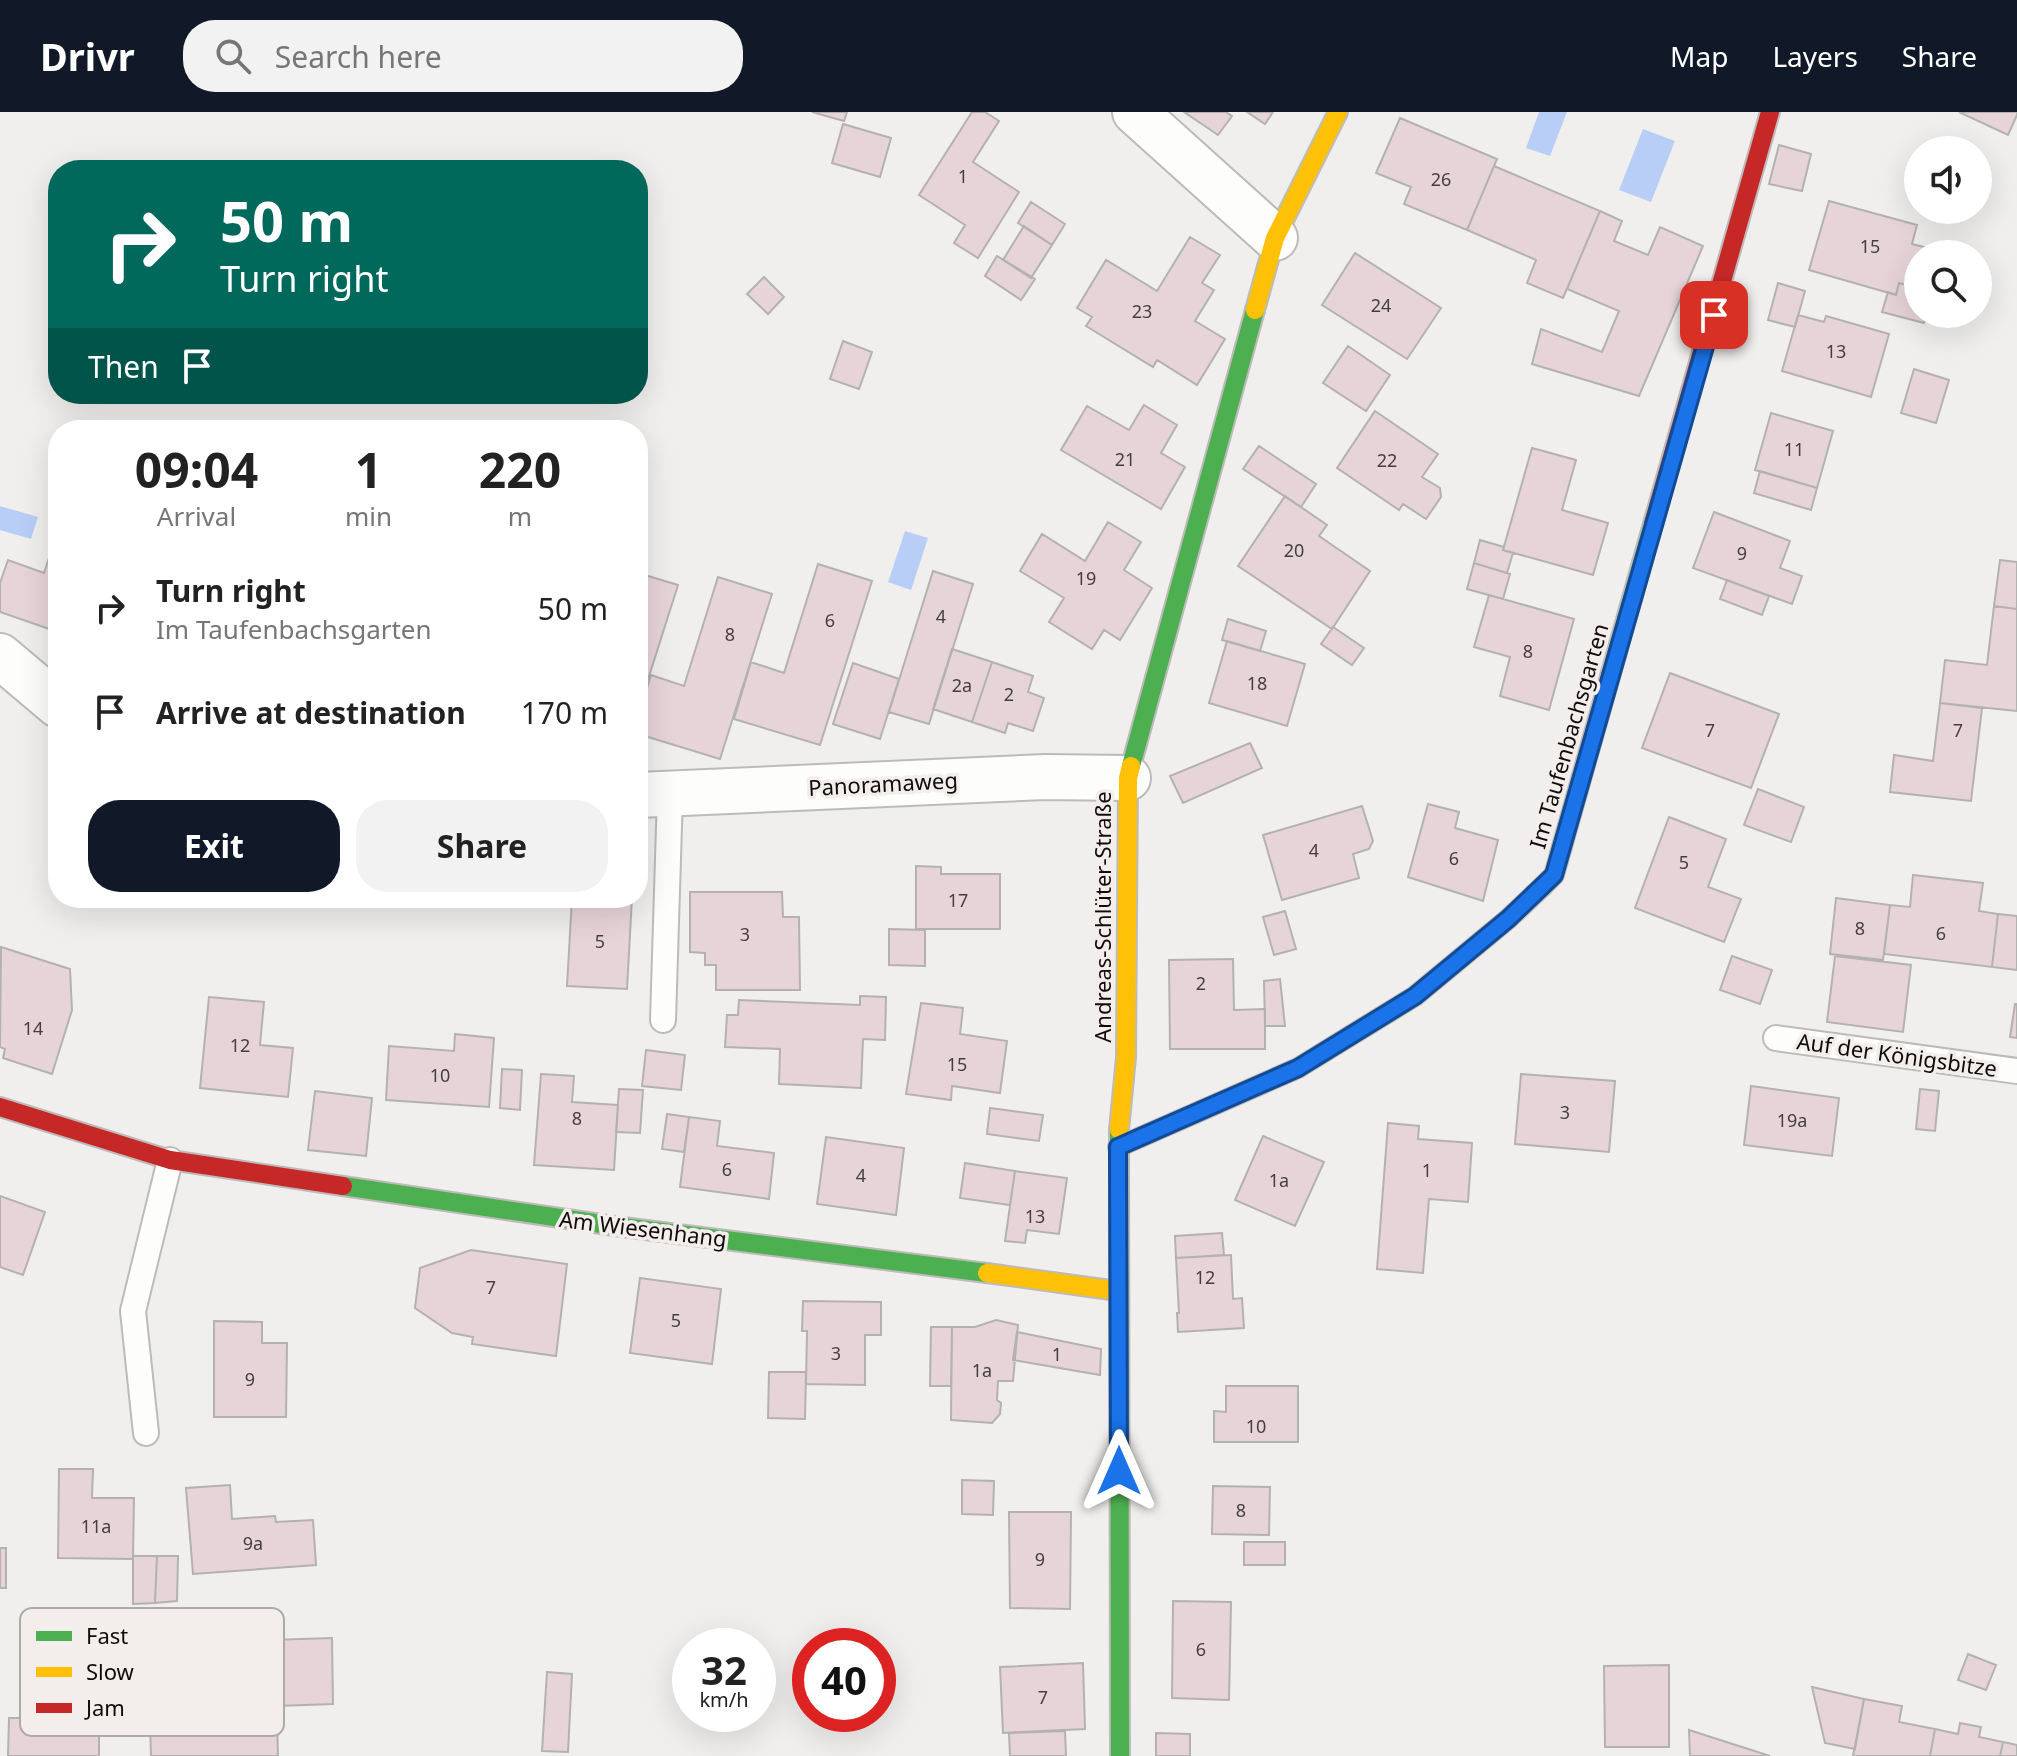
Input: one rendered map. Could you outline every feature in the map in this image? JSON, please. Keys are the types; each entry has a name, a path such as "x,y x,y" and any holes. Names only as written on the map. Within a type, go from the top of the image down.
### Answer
{"street":[{"path":"1135,112 1275,238"},
{"name":"Andreas-Schlüter-Straße","path":"1120,1756 1118,1147 1126,1057 1128,778 1275,238 1338,112"},
{"name":"Im Taufenbachsgarten","path":"1118,1147 1298,1068 1415,996 1508,919 1554,875 1770,112"},
{"path":"0,656 48,697"},
{"name":"Panoramaweg","path":"654,794 1045,777 1128,778"},
{"name":"Am Wiesenhang","path":"0,1107 170,1160 615,1226 1118,1291"}],"lane":[{"path":"654,794 663,1020"},
{"name":"Auf der Königsbitze","path":"1776,1038 2017,1071"},
{"path":"146,1433 133,1311 170,1160"}],"water":[{"path":"1539,112 1567,112 1550,156 1526,148"},
{"path":"1643,129 1675,141 1651,202 1619,190"},
{"path":"0,506 38,517 31,539 0,530"},
{"path":"905,531 928,538 911,590 888,582"}],"building":[{"path":"812,112 847,112 844,121"},
{"path":"972,112 985,112 999,121 973,162 1019,192 978,258 954,243 965,225 919,195"},
{"path":"1184,112 1226,112 1232,116 1218,135"},
{"path":"1247,112 1273,112 1265,124"},
{"path":"1959,112 2017,112 2017,115 2008,135"},
{"path":"1400,118 1497,159 1467,230 1404,204 1411,187 1376,173"},
{"path":"843,124 891,138 880,177 832,163"},
{"path":"1779,145 1811,154 1802,191 1769,184"},
{"path":"1494,166 1600,211 1563,298 1527,283 1536,260 1467,230"},
{"path":"1829,201 1904,221 1904,224 1917,225 1913,240 1904,240 1904,284 1899,283 1896,295 1809,270"},
{"path":"1031,202 1065,224 1052,245 1018,223"},
{"path":"1600,211 1622,221 1614,241 1648,255 1660,227 1703,246 1639,396 1532,364 1541,329 1602,352 1619,311 1567,289"},
{"path":"1024,226 1052,245 1031,278 1003,260"},
{"path":"1190,237 1220,255 1202,283 1214,290 1195,321 1225,339 1197,385 1157,360 1153,367 1086,326 1092,317 1077,308 1106,260 1157,291"},
{"path":"1355,253 1441,308 1407,359 1322,305"},
{"path":"997,256 1035,279 1021,300 985,276"},
{"path":"764,277 784,297 768,314 747,294"},
{"path":"1778,283 1805,291 1795,327 1768,320"},
{"path":"1899,283 1904,284 1904,318 1882,312 1888,292 1896,295"},
{"path":"1798,315 1824,322 1826,316 1889,334 1871,397 1782,371"},
{"path":"843,341 872,352 859,389 830,379"},
{"path":"1348,346 1390,375 1366,411 1323,383"},
{"path":"1914,369 1949,380 1936,423 1901,413"},
{"path":"1144,405 1177,425 1161,453 1185,467 1161,509 1061,450 1087,406 1129,430"},
{"path":"1375,411 1438,454 1422,477 1440,488 1441,497 1426,519 1403,504 1399,510 1337,468"},
{"path":"1771,413 1833,431 1817,488 1755,470"},
{"path":"1259,446 1316,484 1301,507 1243,469"},
{"path":"1532,448 1576,460 1562,510 1608,523 1593,575 1503,550"},
{"path":"1760,471 1817,488 1811,510 1754,493"},
{"path":"1285,496 1327,525 1319,536 1370,571 1332,629 1238,566"},
{"path":"1714,512 1790,541 1780,568 1802,576 1792,604 1693,568"},
{"path":"1108,522 1141,542 1124,570 1152,588 1120,640 1104,630 1092,649 1049,622 1064,598 1020,571 1042,534 1085,561"},
{"path":"1480,540 1513,553 1507,573 1474,563"},
{"path":"8,560 44,573 48,561 48,629 0,612 0,583"},
{"path":"2000,560 2017,562 2017,609 1994,606"},
{"path":"1474,563 1510,574 1503,599 1467,589"},
{"path":"818,564 872,581 820,745 734,719 751,662 784,673"},
{"path":"933,571 973,584 929,724 889,712"},
{"path":"648,576 678,585 648,680"},
{"path":"718,577 772,594 720,759 648,737 648,685 651,675 684,686"},
{"path":"1727,580 1769,596 1762,615 1720,599"},
{"path":"1489,595 1574,619 1549,710 1500,696 1510,657 1474,647"},
{"path":"1994,606 2017,609 2017,711 1940,703 1945,660 1987,665"},
{"path":"1228,619 1266,631 1260,651 1222,640"},
{"path":"1333,627 1364,648 1352,665 1321,644"},
{"path":"1227,641 1305,664 1287,726 1209,703"},
{"path":"952,649 992,662 972,722 933,709"},
{"path":"992,662 1033,676 1028,692 1044,698 1033,731 1008,723 1005,733 972,722"},
{"path":"853,663 899,679 880,739 833,724"},
{"path":"1670,673 1779,714 1751,788 1642,748"},
{"path":"1940,703 1982,708 1971,801 1890,792 1894,755 1933,761"},
{"path":"1250,743 1262,768 1183,803 1170,776"},
{"path":"1758,789 1804,807 1791,842 1744,825"},
{"path":"1428,804 1459,812 1455,828 1498,840 1483,901 1408,877"},
{"path":"1362,806 1373,841 1369,849 1353,854 1359,878 1282,900 1263,835"},
{"path":"1669,817 1726,839 1708,887 1741,899 1724,942 1635,908"},
{"path":"916,866 941,867 941,874 1000,874 1000,929 916,929"},
{"path":"1913,875 1983,883 1979,911 1998,914 1992,967 1884,954 1890,905 1910,907"},
{"path":"690,892 782,892 783,917 799,917 800,990 716,990 716,965 705,965 705,953 690,952"},
{"path":"1836,898 1890,905 1883,960 1830,954"},
{"path":"571,908 631,908 627,989 567,986"},
{"path":"1285,911 1296,949 1274,955 1263,917"},
{"path":"1998,914 2017,916 2017,970 1992,967"},
{"path":"889,929 925,930 925,966 889,965"},
{"path":"1,947 70,969 72,1010 52,1074 3,1058 5,1049 0,1047"},
{"path":"1732,956 1772,970 1760,1004 1720,990"},
{"path":"1835,956 1911,965 1903,1032 1827,1022"},
{"path":"1233,959 1234,1010 1265,1009 1265,1049 1170,1049 1169,960"},
{"path":"1280,979 1285,1026 1265,1026 1264,981"},
{"path":"860,996 886,997 885,1040 863,1039 861,1088 779,1084 780,1049 725,1047 727,1015 738,1015 739,1000 860,1005"},
{"path":"209,997 264,1002 260,1045 293,1048 288,1097 200,1088"},
{"path":"921,1003 963,1008 960,1034 1007,1041 1000,1093 952,1086 951,1100 906,1094"},
{"path":"2017,1004 2017,1038 2010,1037"},
{"path":"455,1034 494,1038 489,1107 386,1100 389,1046 454,1051"},
{"path":"646,1050 685,1055 681,1090 642,1086"},
{"path":"502,1069 522,1070 520,1110 500,1108"},
{"path":"541,1074 574,1076 572,1102 618,1105 614,1170 534,1165"},
{"path":"1521,1074 1615,1081 1609,1152 1515,1144"},
{"path":"1751,1086 1839,1098 1832,1156 1744,1145"},
{"path":"619,1089 643,1090 640,1133 616,1132"},
{"path":"1920,1089 1939,1091 1935,1131 1916,1129"},
{"path":"315,1091 372,1098 366,1156 308,1150"},
{"path":"990,1108 1043,1115 1039,1141 987,1134"},
{"path":"667,1114 689,1117 684,1152 662,1149"},
{"path":"689,1117 720,1121 717,1146 774,1153 769,1199 680,1187"},
{"path":"1388,1123 1419,1126 1418,1139 1472,1143 1468,1202 1429,1199 1423,1273 1377,1269"},
{"path":"1263,1136 1324,1162 1295,1226 1235,1200"},
{"path":"826,1137 904,1148 896,1215 817,1204"},
{"path":"965,1163 1015,1171 1010,1205 960,1198"},
{"path":"1015,1171 1067,1178 1059,1234 1027,1230 1025,1243 1005,1241"},
{"path":"0,1196 45,1212 23,1275 0,1267"},
{"path":"1222,1233 1224,1255 1176,1258 1175,1236"},
{"path":"471,1250 567,1264 556,1356 472,1344 473,1337 452,1333 415,1308 420,1268"},
{"path":"1231,1255 1233,1299 1242,1298 1244,1328 1178,1332 1176,1258"},
{"path":"640,1278 721,1289 712,1364 630,1353"},
{"path":"803,1301 881,1302 881,1335 865,1335 865,1385 806,1384 807,1331 802,1331"},
{"path":"996,1320 1018,1325 1013,1381 998,1381 1000,1414 992,1423 951,1420 952,1327 975,1327"},
{"path":"214,1321 262,1322 262,1343 287,1343 286,1417 214,1417"},
{"path":"931,1327 952,1327 951,1386 930,1386"},
{"path":"1017,1332 1101,1349 1100,1375 1013,1360"},
{"path":"769,1372 806,1372 805,1419 768,1418"},
{"path":"1226,1386 1298,1386 1298,1442 1214,1442 1214,1411 1226,1412"},
{"path":"59,1469 93,1469 92,1498 134,1498 133,1559 58,1558"},
{"path":"962,1480 994,1481 993,1515 962,1514"},
{"path":"230,1485 232,1519 275,1516 276,1522 313,1520 316,1565 193,1574 186,1488"},
{"path":"1213,1486 1270,1487 1269,1535 1212,1534"},
{"path":"1009,1512 1071,1512 1070,1609 1010,1608"},
{"path":"1244,1542 1285,1542 1285,1565 1244,1565"},
{"path":"0,1548 6,1548 6,1588 0,1588"},
{"path":"133,1556 157,1556 155,1603 133,1604"},
{"path":"157,1556 178,1556 177,1601 155,1603"},
{"path":"1173,1601 1231,1602 1229,1700 1172,1698"},
{"path":"332,1638 333,1704 284,1706 284,1640"},
{"path":"1968,1654 1996,1665 1986,1690 1958,1680"},
{"path":"1083,1663 1085,1729 1003,1733 1000,1667"},
{"path":"1669,1665 1669,1747 1605,1747 1604,1666"},
{"path":"547,1672 572,1674 568,1752 542,1751"},
{"path":"1812,1687 1864,1699 1855,1749 1825,1743"},
{"path":"1864,1699 1902,1706 1899,1722 1935,1729 1930,1756 1853,1756"},
{"path":"9,1718 20,1718 20,1736 99,1736 99,1756 8,1756"},
{"path":"1960,1723 1981,1727 1979,1737 2003,1742 2000,1756 1930,1756 1935,1729 1958,1734"},
{"path":"1689,1730 1770,1756 1690,1756"},
{"path":"1065,1731 1066,1756 1010,1756 1009,1733"},
{"path":"1156,1733 1190,1734 1190,1756 1156,1756"},
{"path":"150,1736 277,1736 278,1756 151,1756"},
{"path":"2003,1742 2017,1745 2017,1756 2000,1756"}],"traffic: fast":[{"path":"1131,766 1255,310"},
{"path":"1542,887 1554,875 1653,524"},
{"path":"1119,1130 1120,1756"},
{"path":"343,1186 615,1226 987,1273"}],"traffic: slow":[{"path":"1255,310 1275,238 1338,112"},
{"path":"1119,1130 1126,1057 1128,778 1131,766"},
{"path":"987,1273 1118,1291"}],"traffic: jam":[{"path":"1653,524 1770,112"},
{"path":"1118,1147 1298,1068 1415,996 1542,887"},
{"path":"0,1107 170,1160 343,1186"}],"route":[{"path":"1119,1471 1118,1147 1298,1068 1415,996 1508,919 1554,875 1714,315"}]}
